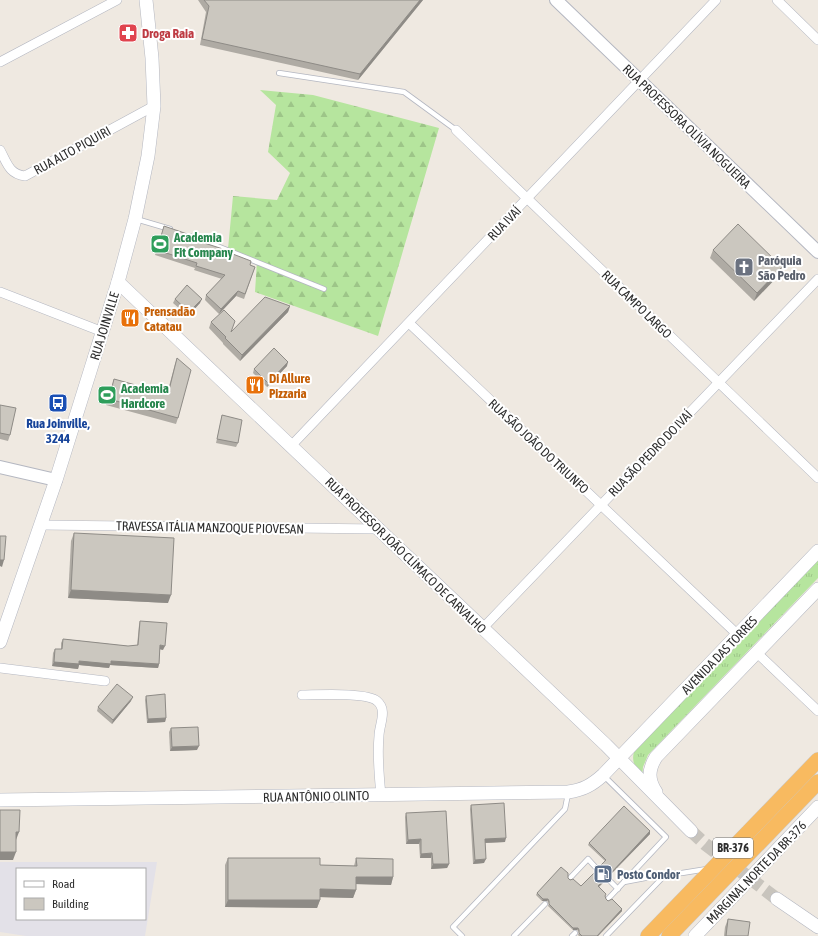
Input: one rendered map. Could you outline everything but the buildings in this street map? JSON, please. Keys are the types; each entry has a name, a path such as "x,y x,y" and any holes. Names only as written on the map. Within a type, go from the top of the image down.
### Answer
{"highway":[{"name":"BR-376","path":"648,936 818,760"},
{"name":"BR-376","path":"669,936 818,782"}],"main road":[{"name":"RUA JOINVILLE","path":"0,642 56,480 103,332 135,219 148,156 154,106 152,58 146,0"},
{"name":"RUA PROFESSOR JOÃO CLÍMACO DE CARVALHO","path":"118,282 483,628 660,799 691,831"},
{"name":"AVENIDA DAS TORRES","path":"619,759 818,551"},
{"name":"AVENIDA DAS TORRES","path":"660,799 650,781 649,772 654,761 818,589"},
{"name":"RUA ANTÔNIO OLINTO","path":"0,800 568,792 587,788 619,759"},
{"name":"MARGINAL NORTE DA BR-376","path":"695,936 818,808"},
{"path":"777,900 818,928"}],"street":[{"path":"0,62 117,0"},
{"name":"RUA PROFESSORA OLÍVIA NOGUEIRA","path":"556,0 818,252"},
{"name":"RUA IVAÍ","path":"291,446 716,0"},
{"path":"777,0 818,40"},
{"name":"RUA ALTO PIQUIRI","path":"0,150 13,173 25,176 154,106"},
{"name":"RUA CAMPO LARGO","path":"456,130 818,478"},
{"name":"RUA SÃO PEDRO DO IVAÍ","path":"483,628 818,279"},
{"path":"0,292 103,332"},
{"name":"RUA SÃO JOÃO DO TRIUNFO","path":"409,323 738,635"},
{"path":"0,467 56,480"},
{"name":"TRAVESSA ITÁLIA MANZOQUE PIOVESAN","path":"41,525 378,529"},
{"path":"757,653 818,711"},
{"path":"0,668 105,682"},
{"path":"302,695 341,695 373,698 379,702 382,708 378,750 381,795"}],"lane":[{"path":"279,73 404,92 456,130"},
{"path":"135,219 179,231"},
{"path":"186,234 324,289"},
{"path":"603,775 666,838 608,899"},
{"path":"462,936 453,928 565,809 568,792"},
{"path":"570,878 588,859 598,870"},
{"path":"624,882 666,874 714,868"},
{"path":"606,936 666,874"},
{"path":"607,878 618,889"},
{"path":"514,936 545,904"}],"shaded area":[{"path":"0,862 157,862 145,936 26,936 0,932"}],"green space":[{"path":"260,90 313,95 439,128 378,336 255,292 257,261 228,249 233,196 277,200 290,173 268,152 276,105"},
{"path":"818,558 818,578 648,755 643,767 642,777 634,762 634,752"}],"tunnel":[{"path":"691,831 705,844 777,899"}],"place":[{"name":"Droga Raia","path":"128,33"},
{"name":"Academia Fit Company","path":"160,244"},
{"name":"Paróquia São Pedro","path":"744,267"},
{"name":"Prensadão Catatau","path":"130,318"},
{"name":"Di Allure Pizzaria","path":"255,385"},
{"name":"Academia Hardcore","path":"107,395"},
{"name":"Rua Joinville, 3244","path":"58,403"},
{"name":"Posto Condor","path":"603,874"}]}
